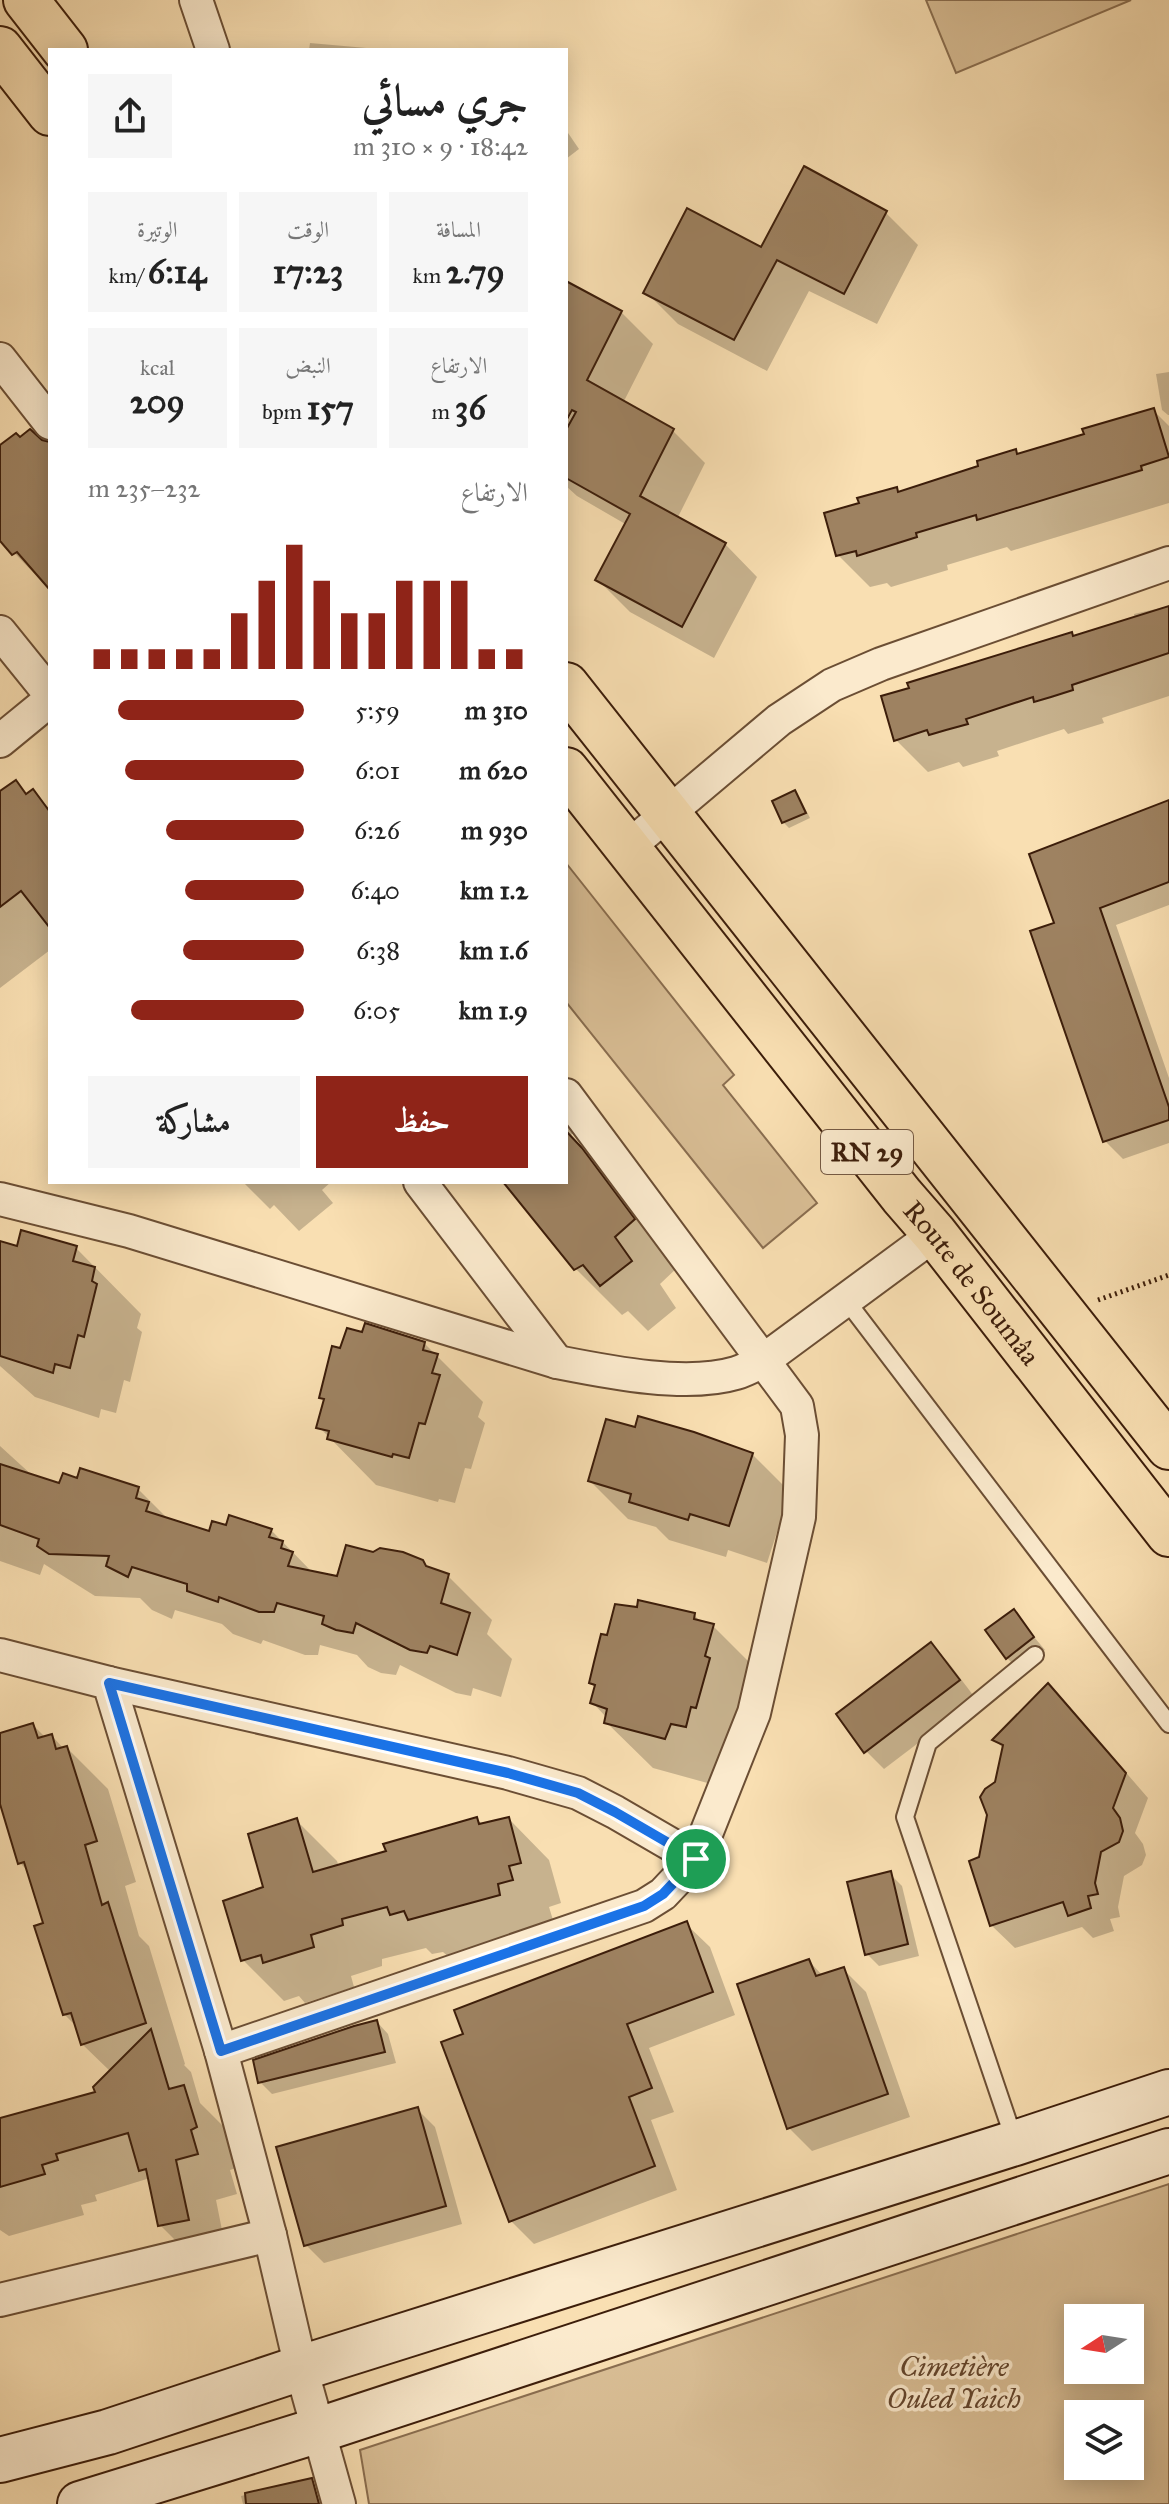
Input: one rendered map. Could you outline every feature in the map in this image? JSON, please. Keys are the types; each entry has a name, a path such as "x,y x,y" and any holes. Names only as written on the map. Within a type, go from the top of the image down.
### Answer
{"highway":[{"path":"26,0 63,48"},
{"path":"0,49 48,110"},
{"name":"Route de Soumâa","path":"568,688 1169,1447"},
{"name":"Route de Soumâa","path":"568,773 1169,1534"}],"street":[{"path":"196,0 212,48"},
{"path":"0,359 48,420"},
{"path":"627,848 779,720 832,685 881,664 1169,563"},
{"path":"0,632 48,694"},
{"path":"0,741 48,699"},
{"path":"221,2051 644,1906 663,1894 696,1859 754,1713 799,1517 802,1435 797,1406 568,1098"},
{"path":"422,1184 557,1362"},
{"path":"0,1199 129,1231 557,1362 605,1371 696,1380 736,1373 764,1360 935,1234"},
{"path":"0,1655 109,1683 508,1773 578,1793 696,1859"},
{"path":"109,1683 221,2051 270,2235 301,2368 339,2504"},
{"path":"0,2460 108,2432 1169,2092"},
{"path":"80,2504 319,2430 1169,2151"},
{"path":"0,2300 270,2235"}],"lane":[{"path":"846,1300 1169,1724"},
{"path":"1015,2143 905,1817 928,1743 1035,1655"}],"path":[{"path":"1063,1313 1169,1275"}],"green space":[{"path":"926,0 1131,0 956,73"},
{"path":"568,866 734,1075 723,1085 817,1203 763,1248 568,1004"},
{"name":"Cimetière Ouled Yaich","path":"1169,2184 1169,2504 369,2504 360,2450"}],"building":[{"path":"804,166 887,211 844,294 777,260 734,340 643,293 687,208 761,247"},
{"path":"568,282 622,311 587,380 674,429 640,496 726,543 682,627 595,580 630,514 568,479 568,426 576,412 572,410 568,417"},
{"path":"1154,408 1169,457 1141,466 1142,470 977,520 976,515 916,533 917,537 857,556 856,551 836,556 824,513 859,503 857,498 897,487 898,492 978,466 977,461 1016,449 1017,454 1084,434 1082,429"},
{"path":"30,429 48,442 48,588 17,552 12,555 0,541 0,445 16,433 20,437"},
{"path":"1169,606 1169,653 1072,685 1073,690 1034,702 1033,697 966,719 968,724 929,735 927,730 894,741 881,696 909,688 907,683 1072,632 1073,636"},
{"path":"16,780 26,794 33,789 48,809 48,925 21,891 0,907 0,791"},
{"path":"795,790 806,813 782,823 772,801"},
{"path":"1169,800 1169,882 1100,908 1169,1107 1169,1120 1103,1142 1030,931 1054,923 1029,854"},
{"path":"568,1133 635,1219 615,1237 632,1261 600,1286 583,1265 574,1270 505,1184 568,1184"},
{"path":"21,1230 77,1246 73,1261 95,1267 92,1281 97,1284 84,1337 78,1335 70,1368 55,1364 53,1373 0,1356 0,1241 17,1246"},
{"path":"365,1323 425,1342 423,1350 438,1354 432,1373 440,1375 425,1424 419,1423 409,1458 393,1454 392,1457 327,1439 329,1431 316,1428 324,1399 319,1398 332,1346 340,1348 347,1328 362,1332"},
{"path":"638,1416 753,1453 729,1526 690,1514 688,1520 629,1502 631,1494 588,1481 606,1419 635,1427"},
{"path":"0,1464 59,1483 63,1473 77,1478 80,1468 139,1487 136,1498 149,1502 146,1511 209,1531 212,1521 226,1525 229,1515 272,1529 269,1537 283,1541 281,1548 293,1552 288,1566 337,1576 346,1545 373,1552 380,1548 403,1552 423,1560 426,1566 449,1574 441,1603 470,1613 457,1655 430,1646 427,1653 410,1650 356,1623 353,1633 336,1630 322,1624 324,1616 277,1603 274,1612 259,1612 219,1597 218,1602 187,1591 187,1584 132,1567 128,1577 106,1566 109,1556 49,1554 37,1546 39,1539 0,1525"},
{"path":"638,1600 695,1613 694,1619 714,1624 705,1656 710,1658 696,1708 691,1707 686,1727 671,1724 665,1739 604,1723 607,1709 590,1703 595,1685 589,1683 601,1634 607,1635 615,1604 637,1607"},
{"path":"1014,1609 1034,1637 1006,1659 985,1630"},
{"path":"931,1642 960,1680 864,1753 836,1714"},
{"path":"1048,1683 1126,1773 1113,1808 1120,1818 1123,1831 1119,1842 1101,1852 1095,1883 1098,1894 1088,1896 1091,1908 1068,1916 1063,1902 990,1926 969,1861 979,1857 987,1815 980,1797 995,1782 1003,1745 992,1740"},
{"path":"33,1723 38,1738 52,1734 56,1749 67,1746 97,1841 85,1845 102,1905 108,1902 146,2023 81,2045 71,2013 63,2015 34,1926 43,1923 24,1862 18,1864 0,1804 0,1733"},
{"path":"477,1817 479,1824 509,1817 521,1863 509,1866 513,1880 498,1884 500,1895 408,1920 404,1911 390,1915 387,1907 342,1919 343,1925 311,1935 314,1947 263,1963 261,1955 241,1961 223,1901 263,1887 248,1834 297,1818 313,1872 386,1851 383,1844"},
{"path":"891,1871 908,1944 865,1955 847,1882"},
{"path":"687,1921 713,1992 627,2024 652,2088 629,2097 655,2166 509,2222 441,2042 463,2034 454,2010"},
{"path":"809,1959 816,1976 844,1967 888,2094 787,2129 737,1984"},
{"path":"377,2020 385,2052 258,2083 253,2060"},
{"path":"151,2029 169,2089 184,2085 197,2127 191,2130 198,2154 176,2160 189,2220 158,2226 146,2169 139,2171 128,2133 56,2154 58,2160 42,2165 45,2174 0,2187 0,2118 95,2092 93,2087"},
{"path":"418,2107 446,2206 304,2246 276,2147"},
{"path":"312,2478 319,2504 246,2504 245,2493"}],"route":[{"path":"109,1683 508,1773 578,1793 696,1859 670,1888 644,1906 221,2051 109,1683"}]}
